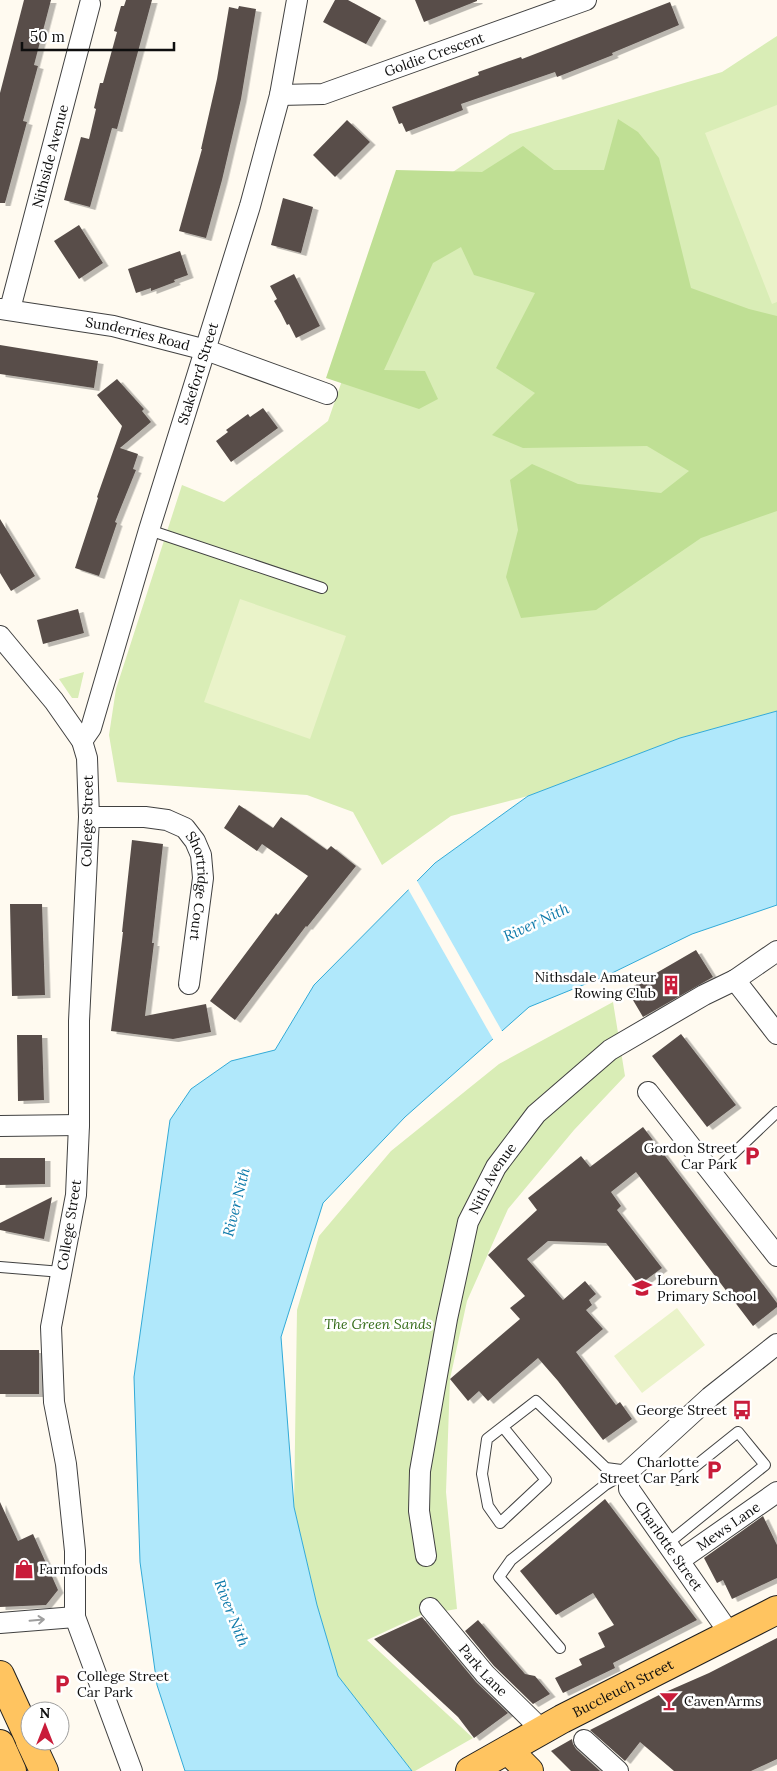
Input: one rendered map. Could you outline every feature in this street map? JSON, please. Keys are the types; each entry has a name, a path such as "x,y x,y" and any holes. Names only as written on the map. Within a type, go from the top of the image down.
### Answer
{"main road":[{"name":"Buccleuch Street","path":"470,1771 542,1730 777,1610"},
{"path":"0,1675 20,1718"},
{"path":"0,1744 12,1771"},
{"path":"508,1750 529,1771"},
{"path":"35,1751 44,1771"}],"street":[{"name":"Stakeford Street","path":"82,741 90,728 149,530 250,206 280,95 296,0"},
{"name":"Goldie Crescent","path":"280,95 323,94 586,0"},
{"name":"Nithside Avenue","path":"5,309 90,4"},
{"name":"Sunderries Road","path":"5,309 113,326 206,350 327,394"},
{"name":"College Street","path":"0,636 54,701 82,741 87,758 89,817 79,1021 79,1126 76,1195 51,1327 54,1402 66,1464 75,1551 75,1617 132,1771"},
{"name":"Shortridge Court","path":"89,817 144,817 167,820 185,828 195,841 201,855 203,878 188,984"},
{"name":"Nith Avenue","path":"426,1556 419,1511 420,1471 447,1319 468,1222 496,1167 536,1114 610,1050 704,995 735,980 777,951"},
{"path":"735,980 777,1034"},
{"path":"648,1092 777,1256"},
{"path":"0,1126 79,1126"},
{"path":"635,1464 710,1397 777,1344"},
{"name":"Charlotte Street","path":"635,1464 629,1489 730,1634"},
{"name":"Mews Lane","path":"680,1560 777,1492"},
{"name":"Park Lane","path":"430,1608 485,1674 542,1730"},
{"path":"0,1623 75,1617"},
{"path":"584,1740 618,1771"}],"lane":[{"path":"149,530 322,588"},
{"path":"712,1174 777,1112"},
{"path":"0,1267 62,1272"},
{"path":"503,1427 546,1480 500,1523 488,1506 482,1474 487,1439 536,1401 606,1468 635,1464"},
{"path":"667,1544 765,1465 738,1432 678,1480"},
{"path":"560,1648 499,1578 511,1560 605,1485 635,1464"}],"green space":[{"path":"777,36 777,711 680,738 528,796 451,816 382,865 353,812 307,795 117,782 109,735 116,689 182,485 224,502 328,421 403,205 510,134 722,72"},
{"path":"777,105 777,302 772,304 705,133"},
{"path":"618,119 638,132 659,158 691,288 749,309 777,316 777,511 701,538 596,610 521,618 506,577 518,530 510,480 532,464 578,484 661,493 689,471 647,446 523,448 492,435 535,393 496,368 535,293 474,275 461,247 433,263 384,370 425,371 438,399 419,409 326,378 396,170 482,172 523,146 554,170 604,170"},
{"path":"240,599 346,636 310,739 204,702"},
{"path":"84,672 78,698 72,698 59,679"},
{"name":"The Green Sands","path":"613,1002 625,1076 574,1130 508,1209 467,1301 450,1379 446,1492 457,1609 421,1615 367,1640 473,1738 412,1771 338,1676 317,1605 294,1507 297,1310 319,1236 391,1151 499,1064"},
{"path":"677,1308 705,1345 642,1393 614,1356"}],"water":[{"name":"River Nith","path":"777,711 777,905 692,934 610,974 529,1007 405,1117 323,1203 281,1337 294,1507 317,1605 338,1676 412,1771 185,1771 157,1685 140,1562 134,1377 170,1120 191,1089 231,1061 275,1050 314,985 435,863 528,796 680,738"}],"pier":[{"path":"416,879 503,1033 494,1041 407,887"}],"building":[{"path":"24,0 51,0 34,65 38,66 23,121 27,122 5,203 0,203 0,93"},
{"path":"126,0 152,0 117,129 112,128 90,207 64,200 81,137 89,139 100,83 103,83 117,32 114,31 121,6 124,6"},
{"path":"335,0 348,0 381,18 366,44 323,22"},
{"path":"415,0 477,0 477,1 424,22"},
{"path":"670,2 679,25 612,53 613,55 557,77 555,72 461,104 463,110 406,132 402,123 399,124 392,107 479,75 478,72 521,57 522,59"},
{"path":"239,6 256,9 241,99 206,238 179,231 202,149 217,79 229,7 238,9"},
{"path":"347,120 370,142 335,177 313,155"},
{"path":"283,198 313,207 301,253 271,245"},
{"path":"79,225 103,263 79,279 54,241"},
{"path":"180,251 188,275 151,291 151,288 136,293 128,269"},
{"path":"294,274 320,326 296,338 274,301 277,299 270,286"},
{"path":"0,345 98,361 94,388 0,374"},
{"path":"117,379 144,409 142,411 151,422 120,448 138,454 133,469 136,470 115,522 117,523 99,576 75,568 122,426 97,395"},
{"path":"263,408 278,428 231,462 216,441 228,432 226,430 248,414 250,417"},
{"path":"0,519 35,576 11,591 0,573"},
{"path":"78,609 84,633 43,644 37,620"},
{"path":"239,805 273,828 281,817 327,850 331,846 356,866 306,926 235,1020 210,1001 276,913 278,915 308,876 262,844 257,851 224,828"},
{"path":"132,840 163,844 145,1016 206,1004 211,1032 173,1039 111,1031"},
{"path":"10,904 42,904 45,995 12,996"},
{"name":"Nithsdale Amateur Rowing Club","path":"696,950 713,977 643,1017 627,990"},
{"path":"681,1034 736,1105 707,1127 652,1056"},
{"path":"17,1035 42,1035 44,1100 18,1101"},
{"path":"643,1127 777,1303 777,1307 753,1326 636,1172 611,1192 621,1206 617,1210 662,1268 639,1285 606,1243 548,1241 527,1259 563,1300 585,1281 596,1294 589,1300 592,1305 586,1310 603,1329 576,1352 616,1405 620,1402 632,1419 603,1440 538,1358 488,1401 479,1391 468,1401 450,1379 520,1319 510,1308 525,1296 488,1255 537,1210 528,1198 581,1156 590,1167"},
{"path":"0,1158 45,1158 45,1184 0,1185"},
{"path":"52,1197 44,1239 0,1230 0,1223"},
{"path":"0,1350 39,1350 39,1394 0,1394"},
{"path":"605,1499 697,1620 613,1663 615,1668 563,1693 555,1678 582,1665 579,1659 605,1647 598,1633 614,1625 593,1593 556,1615 520,1571"},
{"name":"Farmfoods","path":"0,1502 18,1541 33,1534 58,1590 46,1605 0,1607"},
{"path":"763,1516 777,1545 777,1578 732,1599 723,1580 717,1583 704,1558"},
{"path":"422,1617 476,1682 508,1713 474,1738 458,1717 374,1639"},
{"path":"478,1620 525,1674 535,1676 550,1694 533,1704 494,1666 465,1631"},
{"path":"777,1638 777,1759 751,1771 674,1771 640,1742 625,1761 590,1730 661,1694 709,1673"},
{"path":"572,1739 576,1749 600,1771 571,1771 551,1751"}],"place":[{"name":"Nithsdale Amateur Rowing Club","path":"671,985"},
{"name":"Gordon Street Car Park","path":"752,1156"},
{"name":"Loreburn Primary School","path":"642,1288"},
{"name":"George Street","path":"742,1410"},
{"name":"Charlotte Street Car Park","path":"714,1470"},
{"name":"Farmfoods","path":"24,1569"},
{"name":"College Street Car Park","path":"62,1684"},
{"name":"Caven Arms","path":"669,1701"}]}
